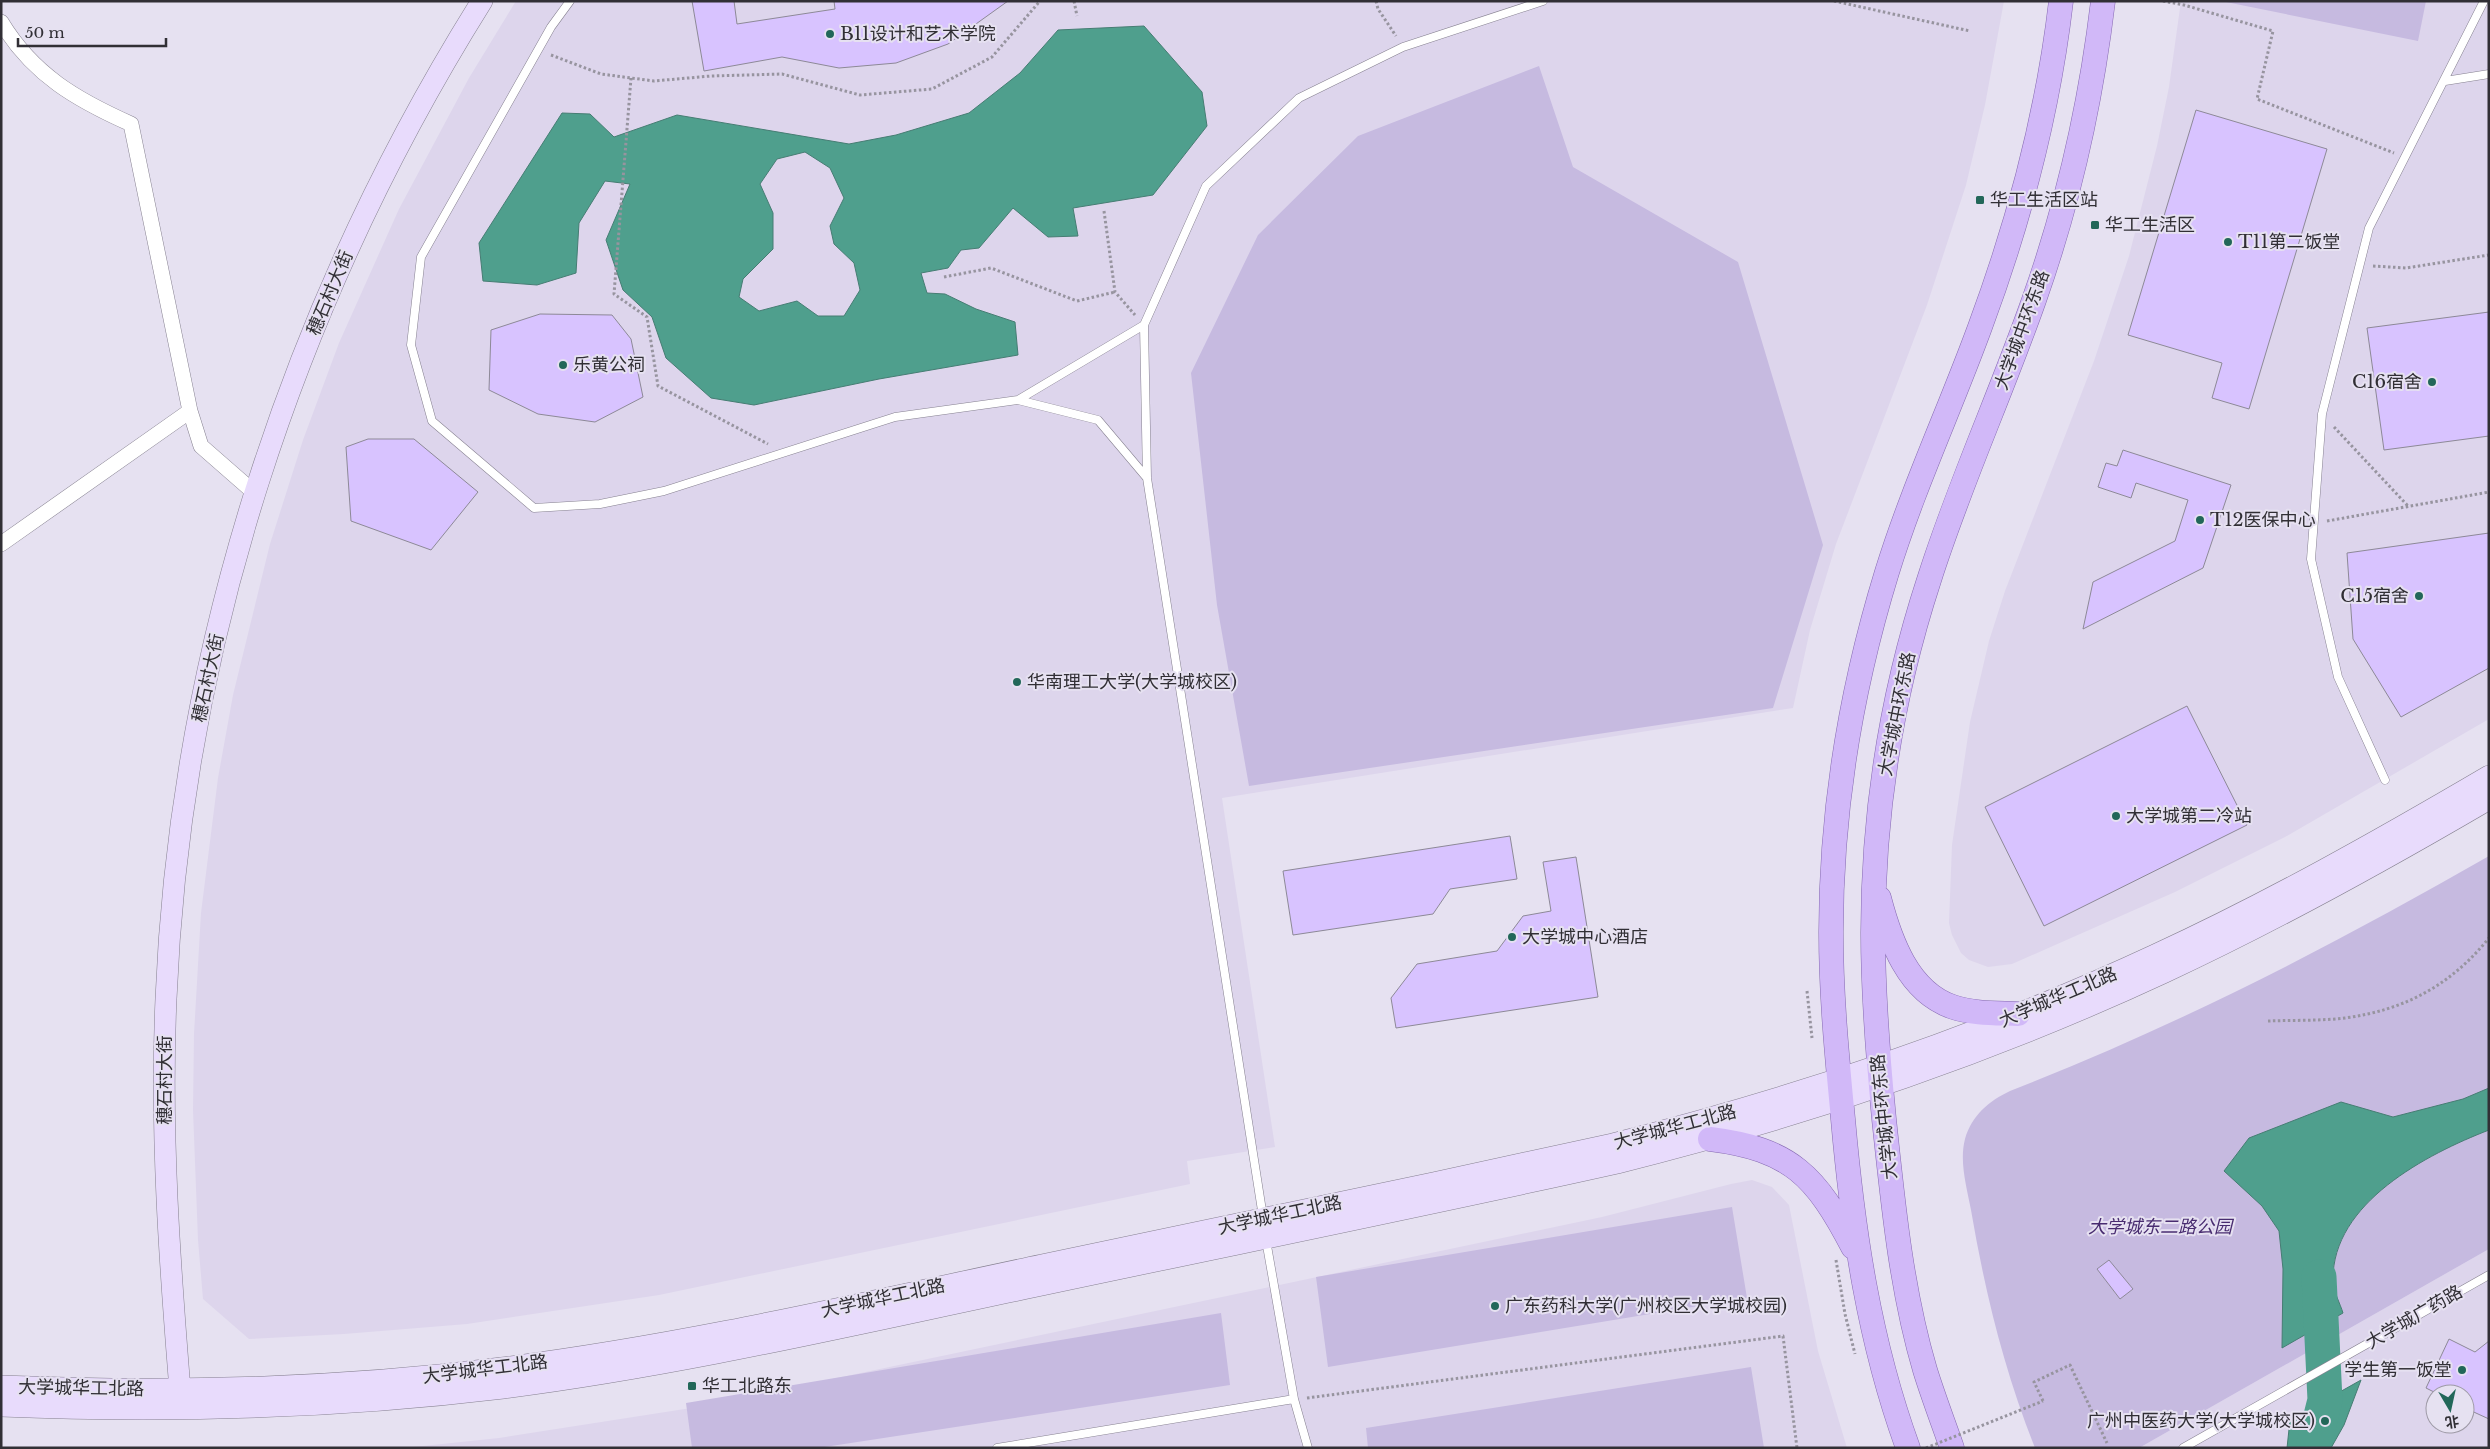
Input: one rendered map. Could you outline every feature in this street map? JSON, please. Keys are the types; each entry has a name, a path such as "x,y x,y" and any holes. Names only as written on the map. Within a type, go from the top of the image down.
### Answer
{"main road":[{"name":"穗石村大街","path":"181,1399 166,1205 164,1072 166,996 173,902 184,815 214,647 234,565 268,452 314,329 340,267 393,158 435,79 482,1"},
{"path":"1908,1448 1884,1380 1859,1259 1833,1008 1831,902 1836,820 1858,680 1883,588 1905,520 1980,328 2012,230 2037,134 2061,1"},
{"name":"大学城中环东路","path":"1952,1448 1925,1368 1908,1301 1892,1190 1880,1076 1873,971 1874,877 1877,833 1887,755 1899,689 1911,642 1944,534 2016,350 2048,257 2078,143 2103,1"},
{"name":"大学城华工北路","path":"1880,1076 2141,961 2252,908 2382,839 2489,776"},
{"name":"大学城华工北路","path":"1,1406 181,1399 500,1368 585,1356 1265,1228 1572,1173 1710,1139 1840,1089 1880,1076 1993,1046 2166,972 2342,883 2489,799"},
{"path":"1874,877 1882,910 1899,954 1924,991 1944,1003 1966,1011 2018,1014"},
{"name":"大学城华工北路","path":"1265,1228 1613,1144 1712,1118 1840,1089"},
{"path":"1710,1139 1764,1150 1782,1158 1800,1172 1816,1188 1833,1212 1859,1259"},
{"name":"大学城华工北路","path":"1,1386 181,1399"}],"street":[{"path":"1,22 21,50 54,82 76,98 131,124 190,411 202,446 248,488"},
{"path":"1,544 190,411"}],"lane":[{"path":"570,1 538,50 420,257 411,345 432,421 534,508 600,504 664,492 895,417 1018,400 1098,420 1147,478"},
{"path":"1308,1448 1294,1399 1265,1228 1147,478 1144,325 1206,186 1299,98 1403,47 1542,1"},
{"path":"2385,780 2338,677 2311,559 2322,414 2369,228 2445,82 2484,1"},
{"path":"2445,82 2489,74"},
{"path":"1018,400 1144,325"},
{"name":"大学城广药路","path":"2183,1448 2489,1274"},
{"path":"997,1448 1294,1399"}],"path":[{"path":"538,50 601,74 654,81 711,76 782,74 860,95 932,89 992,57 1040,1"},
{"path":"1074,1 1076,16"},
{"path":"1376,1 1378,9 1403,47"},
{"path":"1834,1 1970,31"},
{"path":"2163,1 2184,5 2273,31 2257,99 2406,158"},
{"path":"631,78 614,294 647,318 658,386 784,453"},
{"path":"1104,211 1115,292 1144,325"},
{"path":"2360,265 2406,268 2489,255"},
{"path":"944,277 991,268 1077,301 1115,292"},
{"path":"2322,414 2408,507"},
{"path":"2314,524 2489,492"},
{"path":"2268,1021 2345,1018 2395,1007 2427,993 2449,977 2489,938"},
{"path":"1294,1399 1783,1336 1797,1448"},
{"path":"1926,1448 2043,1401 2034,1382 2070,1365 2108,1443"}],"shaded area":[{"name":"华南理工大学(大学城校区)","path":"516,1 2004,1 1985,105 1966,185 1927,305 1836,544 1810,630 1793,708 1222,798 1275,1147 1187,1161 1190,1184 659,1295 467,1324 344,1334 249,1339 203,1299 198,1240 193,1110 194,1034 201,913 218,778 233,695 270,544 303,440 339,343 399,209 469,78"},
{"path":"2181,1 2489,1 2489,719 2285,837 2175,892 2012,964 1988,967 1969,960 1961,953 1952,935 1949,923 1952,845 1970,722 1989,641 2005,591 2094,361 2129,256 2157,146 2169,87"},
{"path":"1144,26 1202,92 1207,126 1153,195 1073,208 1078,236 1048,237 1013,208 979,248 961,250 948,268 921,273 927,293 945,294 976,309 1015,322 1018,355 879,379 754,405 711,398 666,358 652,317 623,290 606,240 630,184 605,181 579,223 576,273 537,285 483,281 479,243 562,113 590,114 614,137 677,115 849,144 896,135 969,113 1020,73 1058,30","holes":["805,152 830,168 844,198 830,226 834,244 854,263 860,290 844,316 818,316 797,301 759,311 739,297 743,279 773,249 773,213 760,184 777,159"]},
{"path":"2489,1088 2489,1130 2464,1140 2412,1168 2387,1185 2366,1205 2348,1227 2337,1252 2333,1284 2343,1313 2282,1348 2283,1269 2279,1231 2262,1206 2224,1171 2249,1138 2341,1102 2393,1117 2463,1099"},
{"name":"广东药科大学(广州校区大学城校园)","path":"1752,1180 1772,1187 1789,1205 1818,1351 1847,1448 404,1448 499,1438 704,1406 1602,1217"},
{"path":"2489,1249 2489,1448 2139,1448"},
{"path":"2361,1380 2344,1425 2331,1448 2287,1448 2290,1420"}],"green space":[{"path":"2221,1 2426,1 2418,41"},
{"path":"1539,66 1573,167 1738,262 1823,545 1773,708 1249,786 1217,605 1191,373 1258,235 1358,136"},
{"name":"大学城东二路公园","path":"2489,856 2489,1249 2139,1448 2035,1448 2014,1389 1997,1330 1966,1184 1963,1148 1968,1130 1977,1116 1988,1104 2010,1091 2194,1012 2372,921"},
{"path":"1732,1207 1747,1298 1328,1367 1316,1277"},
{"path":"1221,1313 1230,1385 818,1448 692,1448 686,1403"},
{"path":"1751,1367 1764,1448 1368,1448 1366,1428"}],"building":[{"name":"B11设计和艺术学院","path":"692,1 734,1 737,24 835,9 834,1 1008,1 948,44 896,63 839,68 782,57 704,71"},
{"name":"T11第二饭堂","path":"2196,110 2327,149 2249,409 2212,398 2222,363 2128,335"},
{"name":"C16宿舍","path":"2489,312 2489,436 2384,450 2367,328"},
{"name":"乐黄公祠","path":"540,314 612,315 631,339 643,397 595,422 538,414 489,390 491,330"},
{"path":"368,439 414,439 478,492 431,550 351,521 346,447"},
{"name":"T12医保中心","path":"2123,450 2231,485 2203,568 2083,629 2093,582 2175,541 2188,500 2136,483 2131,498 2098,487 2106,463 2117,466"},
{"name":"C15宿舍","path":"2489,533 2489,668 2401,717 2353,639 2347,553"},
{"name":"大学城第二冷站","path":"2187,706 2247,825 2044,926 1985,807"},
{"path":"1510,836 1517,879 1450,889 1433,914 1293,935 1283,871"},
{"path":"1576,857 1598,997 1396,1028 1391,998 1417,964 1497,951 1523,916 1551,911 1543,862"},
{"path":"2109,1260 2133,1289 2120,1299 2097,1269"},
{"name":"学生第一饭堂","path":"2449,1339 2475,1352 2489,1341 2489,1419 2475,1413 2475,1384 2428,1384"}],"waterway":[{"path":"2313,1448 2325,1400 2319,1277"}],"place":[{"name":"B11设计和艺术学院","path":"830,34"},
{"name":"华工生活区站","path":"1980,200"},
{"name":"华工生活区","path":"2095,225"},
{"name":"T11第二饭堂","path":"2228,242"},
{"name":"乐黄公祠","path":"563,365"},
{"name":"C16宿舍","path":"2432,382"},
{"name":"T12医保中心","path":"2200,520"},
{"name":"C15宿舍","path":"2419,596"},
{"name":"华南理工大学(大学城校区)","path":"1017,682"},
{"name":"大学城第二冷站","path":"2116,816"},
{"name":"大学城中心酒店","path":"1512,937"},
{"name":"广东药科大学(广州校区大学城校园)","path":"1495,1306"},
{"name":"学生第一饭堂","path":"2462,1370"},
{"name":"华工北路东","path":"692,1386"},
{"name":"广州中医药大学(大学城校区)","path":"2325,1421"}]}
